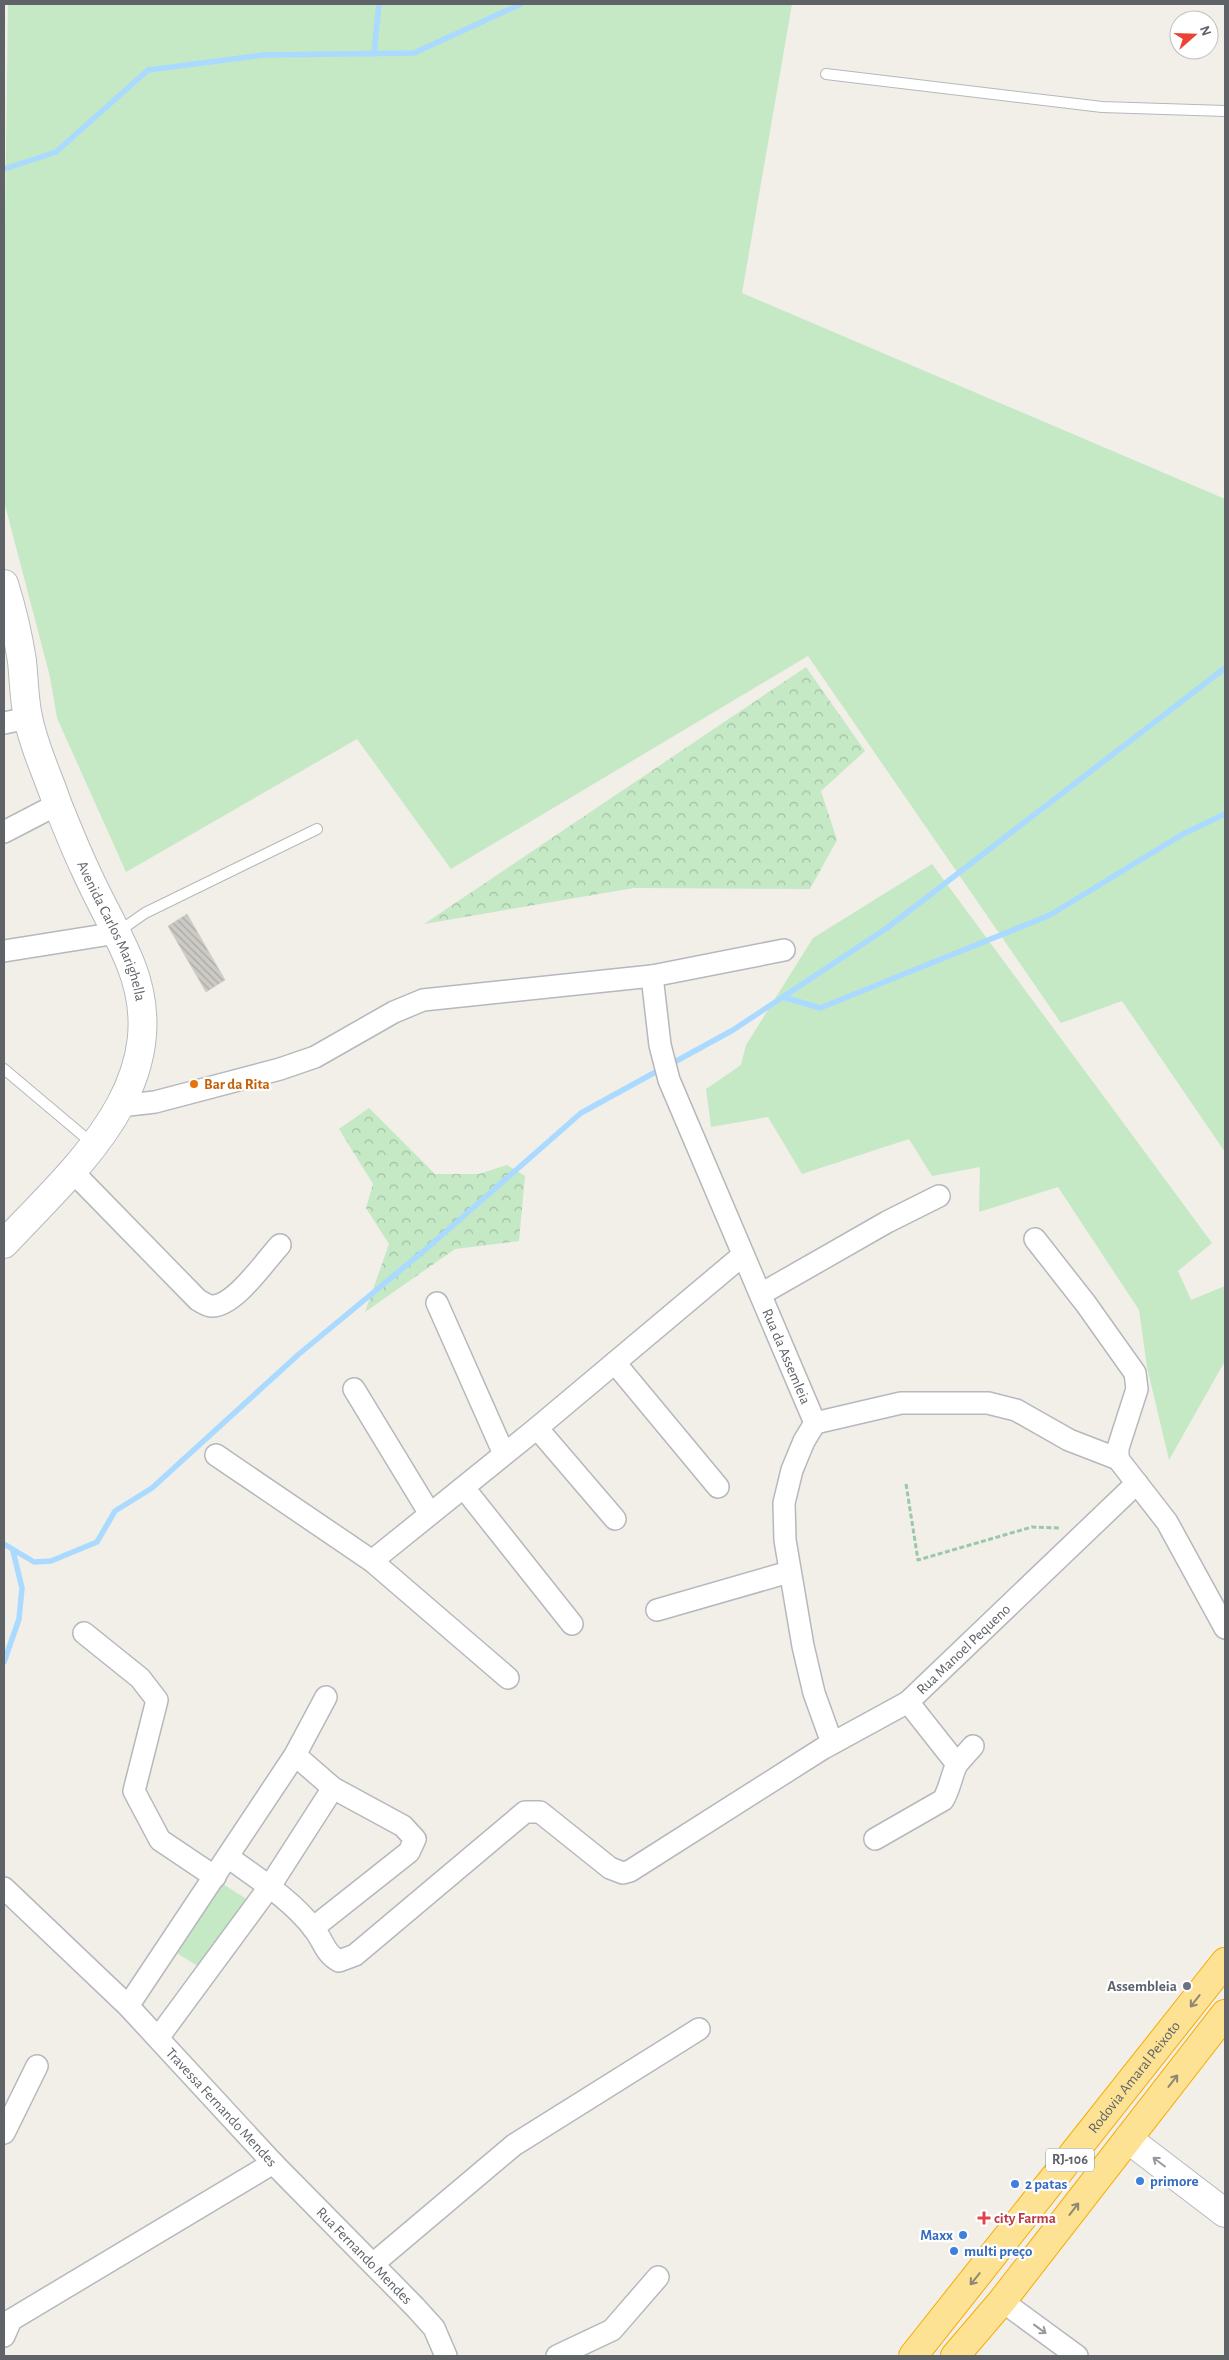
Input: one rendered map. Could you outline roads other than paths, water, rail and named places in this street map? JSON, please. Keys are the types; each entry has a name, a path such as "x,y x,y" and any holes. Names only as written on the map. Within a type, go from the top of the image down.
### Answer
{"highway":[{"name":"Rodovia Amaral Peixoto","path":"913,2356 1225,1962"},
{"name":"RJ-106","path":"955,2356 1002,2301 1225,2014"}],"street":[{"name":"Avenida Carlos Marighella","path":"4,584 11,606 22,660 16,720 58,804 84,869 117,933 138,987 144,1029 137,1067 120,1106 94,1144 72,1171 4,1244"},
{"path":"4,832 58,804"},
{"path":"4,951 117,933"},
{"path":"120,1106 155,1102 280,1069 315,1057 394,1012 423,1000 447,996 490,995 652,976 784,950"},
{"name":"Rua da Assemleia","path":"652,976 660,1045 669,1080 815,1423 804,1442 792,1470 784,1503 785,1540 789,1572 814,1693 832,1743"},
{"path":"72,1171 198,1300 210,1306 224,1304 235,1296 280,1244"},
{"path":"761,1294 887,1222 939,1196"},
{"path":"1035,1239 1086,1304 1135,1373 1137,1389 1118,1448 1118,1459"},
{"path":"372,1561 537,1428 743,1255"},
{"path":"437,1303 504,1454"},
{"path":"615,1363 718,1487"},
{"path":"354,1389 430,1514"},
{"path":"815,1423 901,1403 988,1403 1016,1410 1069,1440 1118,1459 1167,1522 1225,1628"},
{"path":"537,1428 615,1519"},
{"path":"216,1455 372,1561 508,1678"},
{"name":"Rua Manoel Pequeno","path":"313,1928 332,1958 339,1961 355,1955 525,1812 540,1812 610,1868 622,1873 630,1871 832,1743 908,1702 1137,1483"},
{"path":"464,1488 572,1624"},
{"path":"657,1610 789,1572"},
{"path":"84,1633 140,1678 157,1700 134,1791 160,1840 215,1877"},
{"path":"128,2006 228,1858 294,1755 326,1697"},
{"path":"908,1702 957,1764"},
{"path":"875,1839 943,1800 949,1791 950,1778 957,1764 973,1746"},
{"path":"228,1858 270,1886 313,1928 409,1852 415,1838 403,1826 333,1788 294,1755"},
{"path":"158,2038 270,1886 333,1788"},
{"name":"Travessa Fernando Mendes","path":"4,1888 128,2006 273,2163 6,2325"},
{"path":"373,2264 514,2145 699,2029"},
{"path":"4,2134 37,2066"},
{"path":"1128,2139 1225,2213"},
{"name":"Rua Fernando Mendes","path":"273,2163 434,2328 446,2356"},
{"path":"557,2356 612,2330 658,2277"},
{"path":"1002,2301 1077,2356"}],"lane":[{"path":"826,74 1102,107 1225,112"},
{"path":"117,933 145,912 317,829"},
{"path":"4,1070 94,1144"}],"waterway":[{"path":"374,54 379,4"},
{"path":"4,169 56,152 148,70 263,55 414,53 521,4"},
{"path":"669,1065 733,1030 887,928 1225,668"},
{"path":"783,997 820,1008 1050,915 1183,834 1225,814"},
{"path":"4,1544 34,1562 51,1561 97,1542 115,1511 152,1488 299,1354 426,1249 581,1113 661,1069"},
{"path":"4,1662 19,1619 22,1588 13,1551"}],"place":[{"name":"Bar da Rita","path":"194,1084"},
{"name":"Assembleia","path":"1187,1986"},
{"name":"primore","path":"1140,2181"},
{"name":"2 patas","path":"1015,2184"},
{"name":"city Farma","path":"984,2218"},
{"name":"Maxx","path":"963,2235"},
{"name":"multi preço","path":"954,2251"}]}
